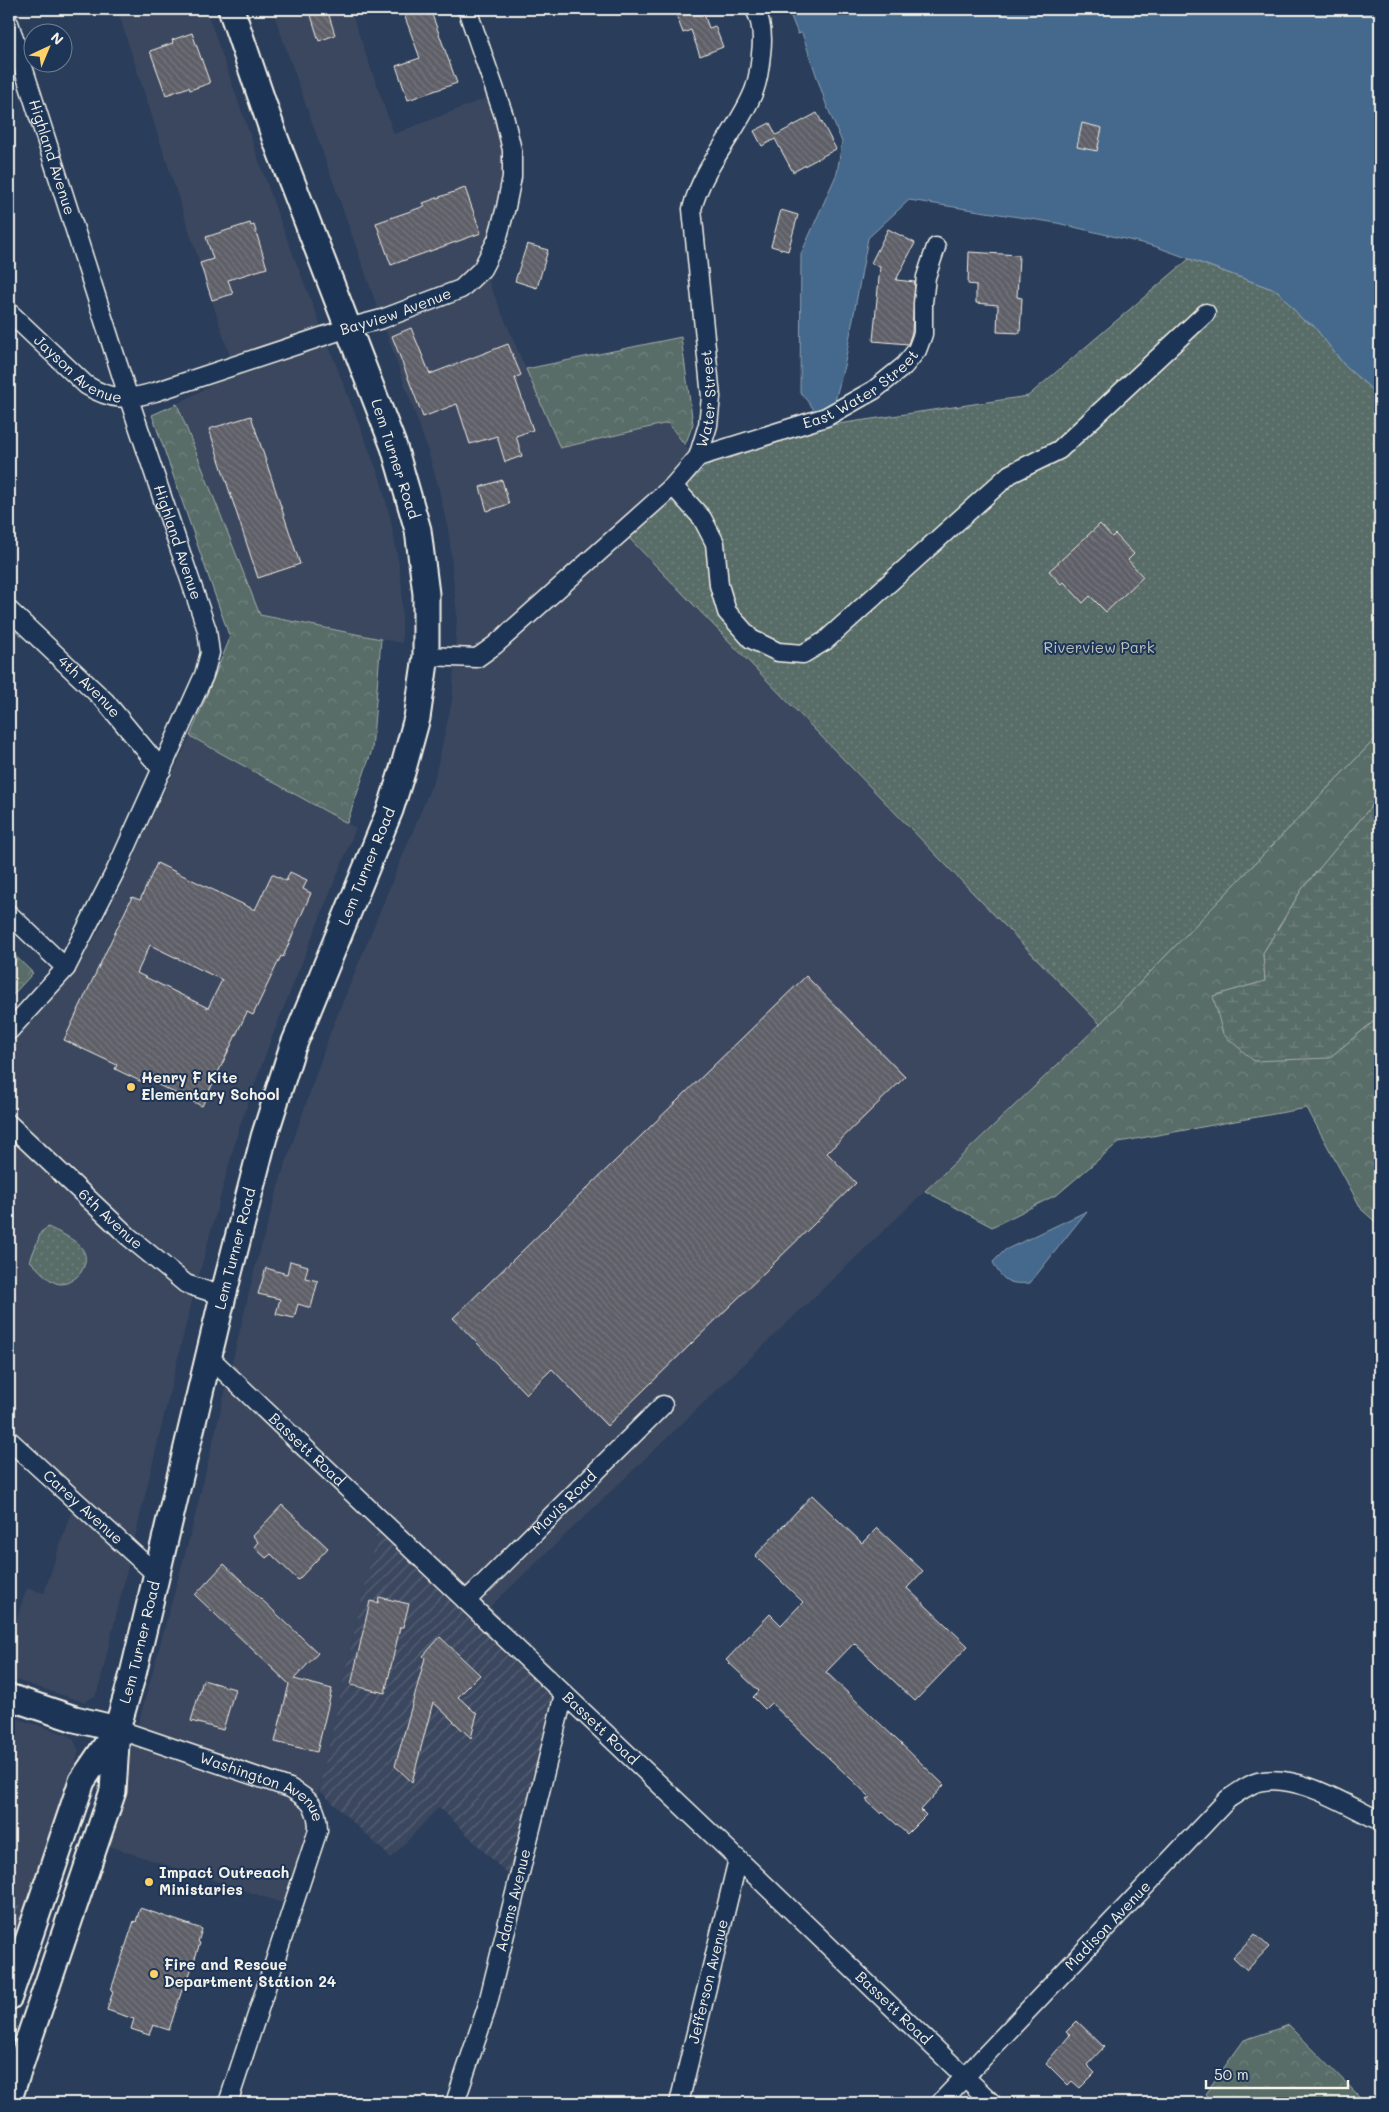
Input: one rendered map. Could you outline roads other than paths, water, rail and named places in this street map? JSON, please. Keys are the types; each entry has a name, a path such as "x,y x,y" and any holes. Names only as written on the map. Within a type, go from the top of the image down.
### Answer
{"main road":[{"name":"Lem Turner Road","path":"9,2098 113,1791 117,1729 133,1674 222,1296 264,1137 292,1049 390,810 416,718 426,656 426,594 418,530 394,447 275,138 231,9"},
{"path":"9,1697 75,1719 117,1729"},
{"name":"Lem Turner Road","path":"9,1997 82,1781 117,1729"}],"street":[{"name":"Bayview Avenue","path":"129,399 348,328 382,319 461,289 482,269 497,240 512,176 512,150 504,116 467,9"},
{"name":"Water Street","path":"426,656 477,658 495,645 672,486 698,457 708,425 710,397 692,209 696,192 705,174 744,111 754,90 762,42 755,9"},
{"name":"Highland Avenue","path":"9,23 129,399 207,630 210,653 204,675 162,770 116,870 66,968 9,1031"},
{"name":"East Water Street","path":"698,457 826,417 874,390 904,366 917,350 923,334 922,303 926,277 936,247"},
{"name":"Jayson Avenue","path":"9,312 86,385 100,393 129,399"},
{"path":"672,486 702,518 715,543 719,585 727,612 751,639 778,652 804,654 825,641 1010,474 1059,450 1206,313"},
{"name":"4th Avenue","path":"9,610 105,701 162,770"},
{"path":"9,914 66,968"},
{"name":"6th Avenue","path":"9,1124 129,1237 186,1284 222,1296"},
{"name":"Bassett Road","path":"208,1356 992,2103"},
{"name":"Mavis Road","path":"466,1601 663,1405"},
{"name":"Carey Avenue","path":"9,1440 157,1575"},
{"name":"Adams Avenue","path":"454,2103 486,2007 564,1694"},
{"name":"Washington Avenue","path":"117,1729 290,1788 304,1796 313,1806 318,1818 318,1830 228,2103"},
{"name":"Madison Avenue","path":"940,2103 1228,1799 1243,1789 1258,1782 1274,1780 1292,1782 1318,1791 1380,1821"},
{"name":"Jefferson Avenue","path":"679,2103 738,1859"}],"place":[{"name":"Henry F Kite Elementary School","path":"131,1087"},
{"name":"Impact Outreach Ministaries","path":"149,1882"},
{"name":"Fire and Rescue Department Station 24","path":"154,1974"}],"park label":[{"name":"Riverview Park","path":"1099,648"}]}
